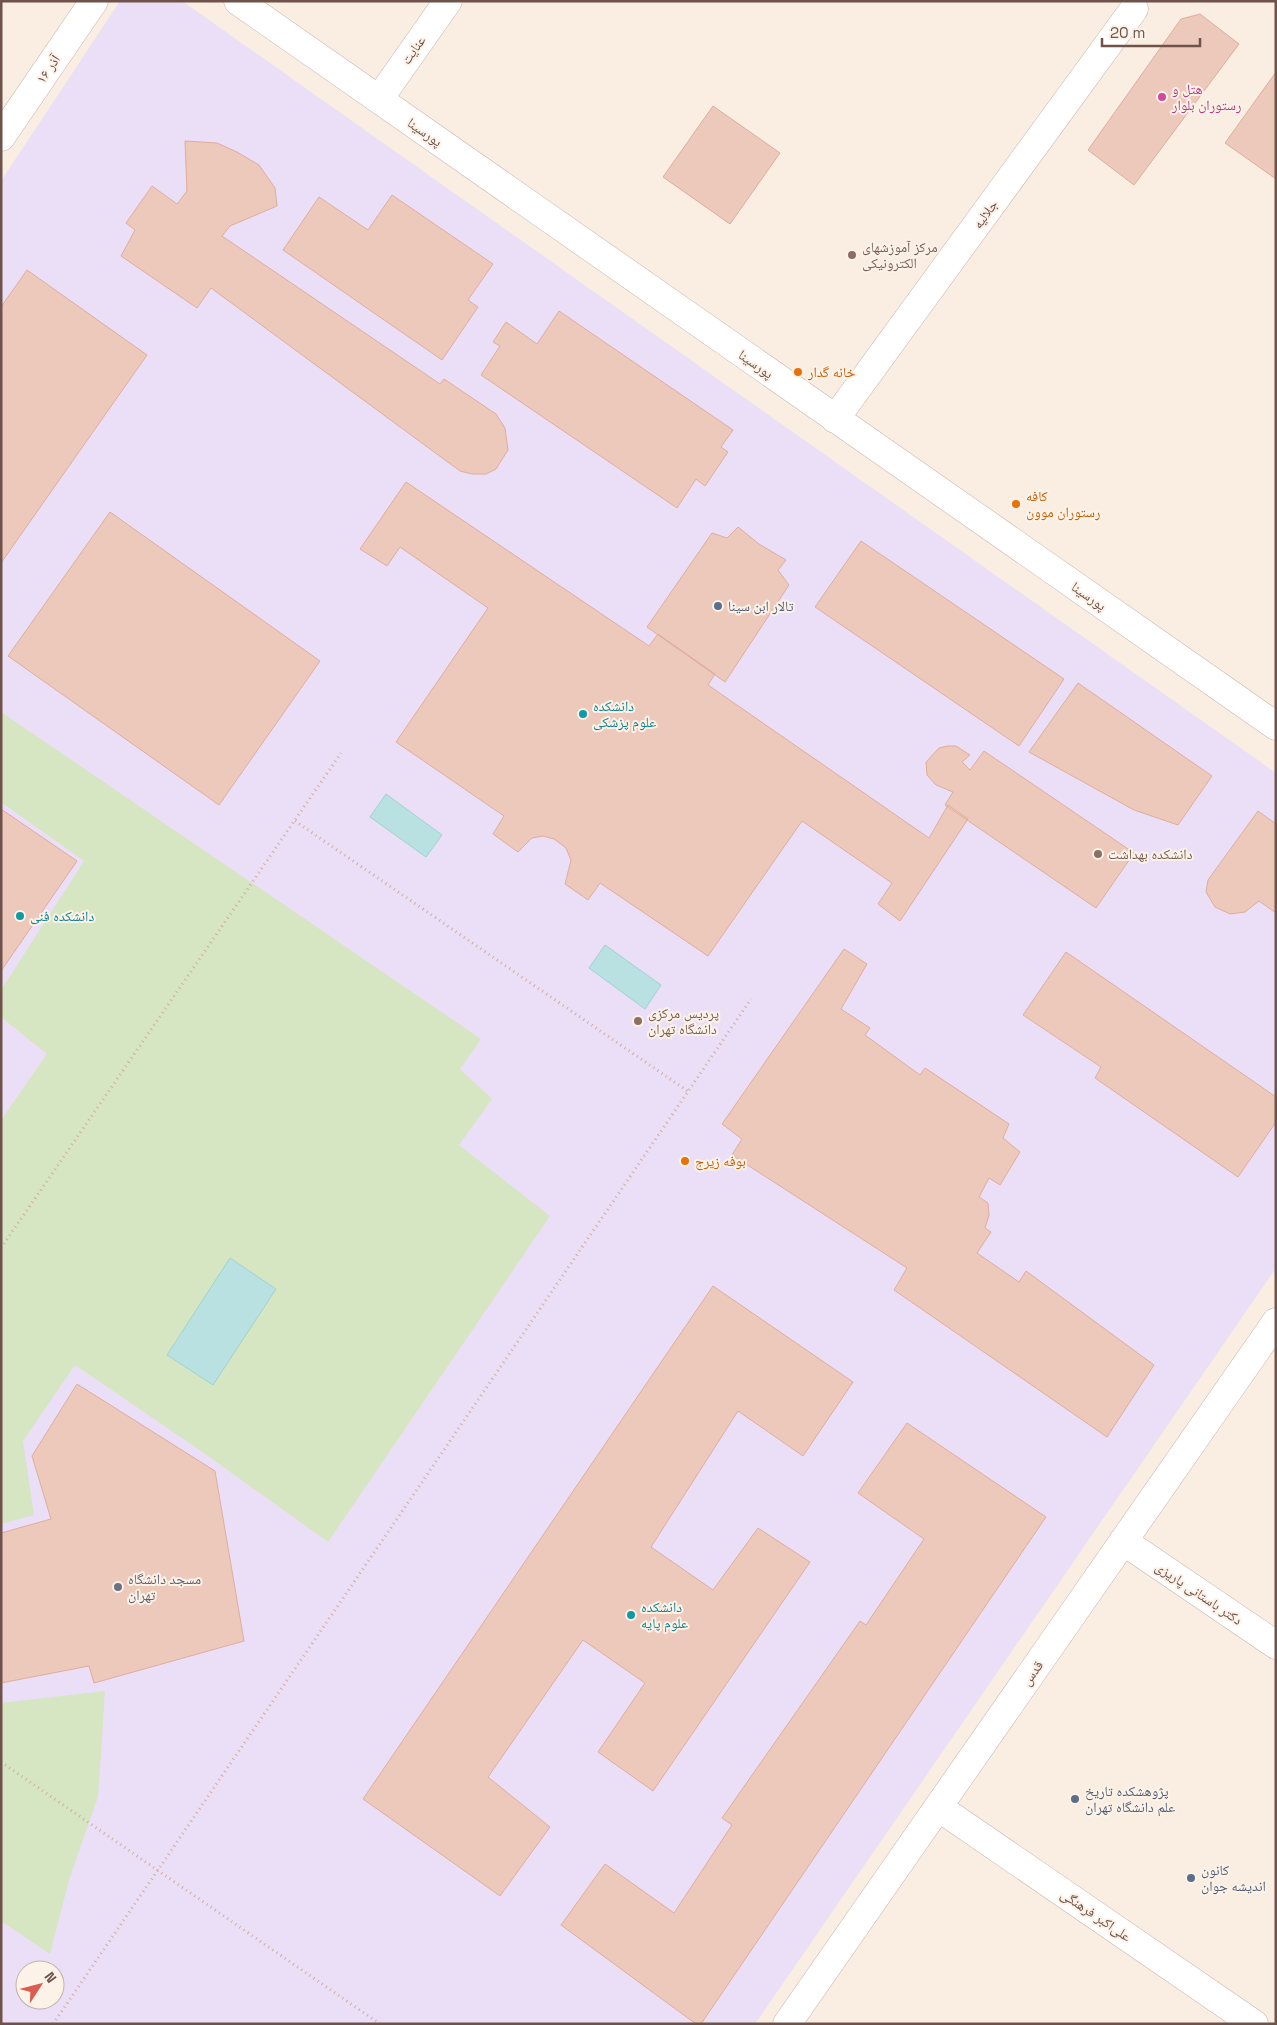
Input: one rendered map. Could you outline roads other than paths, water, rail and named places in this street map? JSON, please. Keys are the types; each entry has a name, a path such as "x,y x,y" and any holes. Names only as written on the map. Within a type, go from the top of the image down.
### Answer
{"street":[{"name":"۱۶ آذر","path":"1,137 94,1"},
{"name":"پورسینا","path":"238,1 1276,726"},
{"name":"عنایت","path":"379,99 448,1"},
{"name":"جلالیه","path":"835,419 1134,9"},
{"name":"قدس","path":"787,2024 1276,1322"},
{"name":"دکتر باستانی پاریزی","path":"1123,1542 1276,1645"},
{"name":"علی‌اکبر فرهنگی","path":"938,1807 1254,2024"}],"water":[{"path":"386,794 442,835 426,857 370,817"},
{"path":"605,945 661,985 645,1009 589,968"},
{"path":"230,1258 276,1289 213,1385 167,1355"}],"place":[{"name":"هتل و رستوران بلوار","path":"1162,97"},
{"name":"مرکز آموزشهای الکترونیکی","path":"852,255"},
{"name":"خانه گدار","path":"798,372"},
{"name":"کافه رستوران موون","path":"1016,504"},
{"name":"تالار ابن سینا","path":"718,606"},
{"name":"دانشکده علوم پزشکی","path":"583,714"},
{"name":"دانشکده بهداشت","path":"1098,854"},
{"name":"دانشکده فنی","path":"20,916"},
{"name":"پردیس مرکزی دانشگاه‌ تهران","path":"638,1021"},
{"name":"بوفه زیرج","path":"685,1161"},
{"name":"مسجد دانشگاه تهران","path":"118,1587"},
{"name":"دانشکده علوم پایه","path":"631,1615"},
{"name":"پژوهشکده تاریخ علم دانشگاه تهران","path":"1075,1799"},
{"name":"کانون اندیشه جوان","path":"1191,1878"}]}
